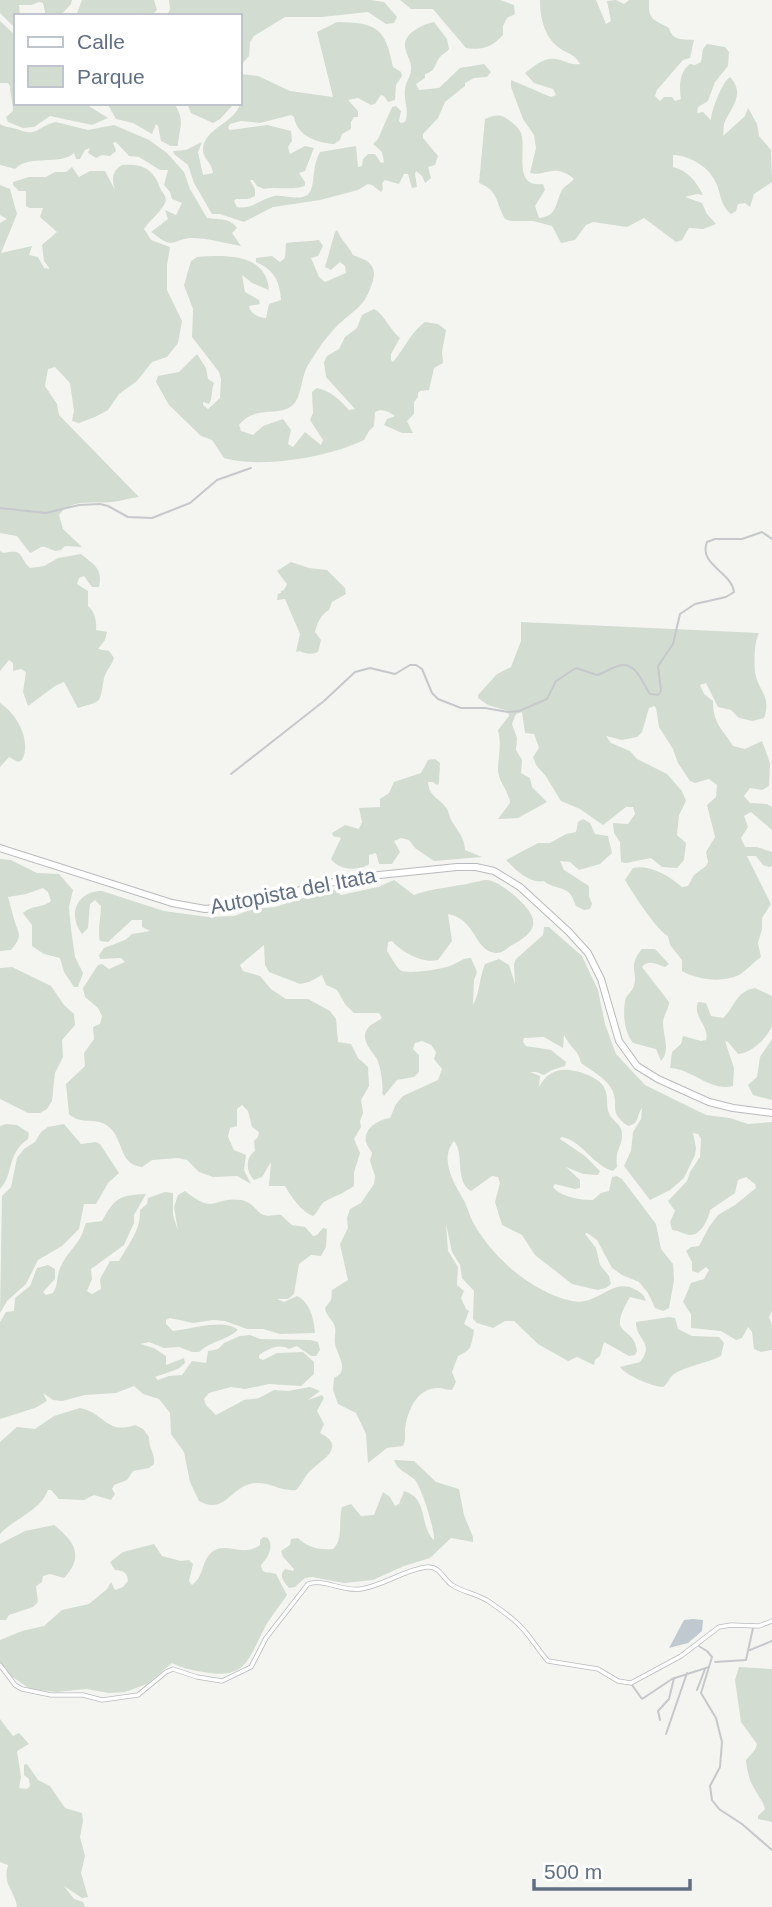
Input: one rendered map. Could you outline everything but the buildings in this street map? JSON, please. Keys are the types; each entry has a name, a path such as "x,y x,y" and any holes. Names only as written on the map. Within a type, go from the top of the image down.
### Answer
{"highway":[{"name":"Autopista del Itata","path":"0,850 171,906 205,912 233,910 353,880 452,870 474,870 493,874 518,889 584,953 600,982 617,1043 635,1068 654,1080 710,1105 731,1111 772,1114"}],"street":[{"path":"0,508 46,513 100,504 128,517 152,518 190,503 217,480 251,468"},
{"path":"231,774 324,701 354,673 366,668 393,674 411,665 417,665 423,672 432,694 461,708 519,711 547,699 556,681 575,668 599,675 620,665 628,666 638,673 650,694 659,695 659,663 673,644 680,614 695,604 726,597 734,592 732,584 707,558 707,542 715,538 743,539 762,532 772,539"},
{"path":"0,1665 15,1685 22,1689 51,1695 83,1695 102,1700 138,1695 166,1672 173,1670 222,1681 251,1667 266,1638 308,1584 317,1582 345,1590 362,1589 379,1586 399,1574 431,1567 439,1571 452,1585 480,1596 519,1625 548,1661 596,1668 618,1681 631,1682 665,1666 722,1626 764,1625 772,1620"},
{"path":"712,1662 746,1660 753,1626"},
{"path":"748,1651 772,1641"},
{"path":"697,1645 710,1653 712,1662 701,1694 717,1721 722,1746 720,1767 710,1786 711,1797 717,1808 742,1824 772,1850"},
{"path":"631,1682 642,1699 674,1678 710,1667"},
{"path":"697,1690 705,1668"},
{"path":"666,1734 688,1672"},
{"path":"660,1720 658,1711 665,1705 674,1678"},
{"path":"665,1705 676,1709"}],"green space":[{"path":"0,0 72,0 62,14 46,14 43,3 39,2 19,5 20,14 14,14 14,27 0,13"},
{"path":"82,0 154,0 157,10 153,14 77,14"},
{"path":"169,0 370,0 384,2 397,17 394,23 386,24 368,12 322,17 285,17 254,36 250,42 249,56 242,64 242,14 168,14"},
{"path":"400,0 500,0 514,5 515,14 507,18 503,35 494,43 482,48 466,48 433,9 411,9"},
{"path":"540,0 596,0 606,24 611,21 607,1 616,0 624,4 629,0 649,0 649,12 653,18 669,28 675,37 694,40 690,58 683,60 657,90 655,96 660,101 664,97 672,97 675,101 681,99 682,75 690,64 701,62 703,49 707,44 725,47 729,52 728,66 715,82 708,101 698,107 697,113 703,112 711,120 718,97 730,77 735,84 737,96 724,124 723,136 745,116 748,108 757,124 759,136 771,150 772,182 754,194 750,207 745,203 738,204 736,211 731,214 723,204 710,173 693,160 673,155 673,167 691,177 703,195 685,197 702,203 716,224 703,229 689,228 682,240 676,242 644,218 627,227 593,222 586,225 575,240 561,243 552,226 533,221 505,219 493,193 479,183 485,119 504,117 520,131 524,174 533,184 543,184 545,190 535,206 539,218 552,212 562,190 574,179 561,171 530,173 536,148 534,135 523,119 511,87 511,80 551,97 556,95 553,89 534,83 525,73 547,59 580,64 549,37 542,19"},
{"path":"0,21 14,34 14,105 87,105 108,118 92,125 50,116 34,127 23,128 8,122 6,117 13,111 10,86 8,83 0,83"},
{"path":"337,22 362,24 377,30 386,43 393,67 401,72 402,76 396,85 395,100 388,102 381,95 375,104 371,105 358,98 348,100 358,111 358,117 354,117 351,129 342,134 340,140 334,144 303,134 291,115 260,123 241,121 230,124 230,130 267,125 291,131 292,141 288,147 290,154 305,146 314,148 305,171 299,173 305,186 264,189 250,180 255,196 236,199 234,201 237,207 251,206 274,196 304,197 311,190 320,152 356,146 358,167 362,166 363,159 368,154 375,154 381,163 384,162 382,152 373,144 378,139 392,107 396,106 401,111 399,121 405,122 405,89 411,70 405,48 408,36 416,29 434,22 447,39 449,49 432,71 416,84 419,90 439,88 460,68 484,64 491,72 487,77 474,78 465,83 465,86 445,102 438,118 423,134 423,138 438,156 435,165 428,167 431,178 425,183 416,171 417,187 412,188 408,174 404,174 399,184 385,180 381,192 368,184 358,190 320,200 273,207 244,222 212,214 194,183 188,165 173,151 186,150 202,142 198,152 203,175 213,173 204,155 205,141 242,105 242,74 258,76 290,91 333,97 317,32"},
{"path":"108,105 175,105 181,120 178,146 161,141 156,124 152,134 133,123 116,119"},
{"path":"188,105 232,106 213,123 191,113"},
{"path":"56,122 88,130 114,125 149,140 167,153 184,172 190,189 207,218 234,224 237,228 232,233 241,246 197,238 170,243 151,232 168,219 165,210 176,215 182,203 172,199 164,185 168,170 160,170 139,157 129,156 116,142 113,143 116,151 110,156 102,155 96,158 88,153 90,148 85,150 80,159 76,159 74,153 61,159 28,162 15,169 0,165 0,124 34,132"},
{"path":"122,165 141,166 151,172 165,197 163,207 144,229 151,240 170,247 167,290 182,321 178,343 167,357 152,362 137,381 119,394 108,410 79,423 72,421 74,411 70,383 55,367 48,369 45,386 57,404 59,415 139,497 70,506 59,515 63,529 82,547 65,546 55,551 42,547 30,553 17,536 0,533 0,223 7,219 0,215 0,185 10,189 17,214 1,253 32,246 29,255 38,257 44,268 50,269 44,261 42,245 57,232 40,217 43,208 26,206 26,191 19,191 13,182 66,172 72,167 79,177 90,171 105,171 115,190 113,176"},
{"path":"337,230 353,255 367,261 373,268 374,278 368,293 361,304 325,339 306,370 293,405 280,411 252,415 239,425 241,431 253,435 263,426 283,419 291,430 288,444 293,447 305,432 321,445 323,440 310,420 313,413 312,392 317,388 322,389 335,396 349,410 355,409 326,377 324,362 327,356 339,349 345,337 357,328 362,315 374,309 400,338 391,354 393,362 425,322 438,324 446,330 443,363 434,368 429,390 418,393 414,402 414,414 407,421 413,433 402,433 384,425 387,419 395,416 380,410 375,412 374,426 364,440 333,452 275,462 224,458 212,440 201,436 169,405 156,382 158,376 179,372 197,354 206,368 208,379 214,383 209,404 203,402 203,405 208,409 220,398 219,372 192,337 193,309 184,285 191,261 197,257 232,257 253,263 261,269 269,290 252,283 242,275 245,292 259,300 260,304 249,306 251,311 266,318 269,304 281,300 280,293 275,277 256,262 256,258 272,256 280,262 285,258 286,243 319,240 323,246 318,256 311,258 319,277 325,282 346,273 345,266 340,262 331,270 325,267"},
{"path":"0,551 20,554 30,568 44,566 58,558 81,554 98,571 99,587 92,587 84,576 79,578 77,584 88,591 88,606 95,617 96,630 107,632 98,649 109,651 114,658 96,702 78,708 64,682 28,706 23,692 26,672 21,669 13,671 13,663 9,660 0,671"},
{"path":"291,562 327,570 345,588 346,594 332,602 318,623 315,632 321,640 318,652 315,653 296,652 300,634 285,599 277,600 278,594 287,584 277,571"},
{"path":"521,622 759,633 755,647 755,668 766,704 764,718 753,721 739,718 731,710 718,707 706,683 700,685 704,694 713,701 716,721 733,746 745,749 762,741 770,763 769,786 762,790 750,788 744,796 750,803 772,807 772,830 751,812 744,816 748,827 741,838 745,847 757,847 772,852 772,866 769,867 763,865 756,856 747,856 771,904 762,918 758,943 761,957 739,975 710,979 695,977 682,971 682,960 670,945 668,936 651,919 625,880 633,868 639,867 665,875 682,887 688,886 694,875 706,866 706,852 715,837 707,805 716,797 717,785 709,779 695,783 690,781 659,727 654,706 649,708 642,732 637,737 622,740 606,736 611,743 630,751 637,759 667,774 682,791 686,801 679,815 677,835 686,843 684,860 677,868 662,867 651,858 621,862 620,842 614,833 613,823 628,824 635,814 633,807 626,807 603,825 580,809 561,801 536,765 533,757 539,748 534,734 525,733 522,712 516,714 512,724 517,738 516,750 522,760 521,773 530,778 532,787 547,802 518,818 498,819 510,803 498,771 498,730 509,716 508,711 488,705 478,698 478,695 497,674 511,667 521,641"},
{"path":"0,703 12,714 21,728 25,753 22,760 18,762 9,757 0,767"},
{"path":"435,759 440,763 439,783 437,785 428,782 429,787 447,809 465,850 482,857 434,861 415,848 409,840 401,838 394,841 400,852 392,864 379,864 376,853 369,855 369,864 365,867 344,868 334,863 331,859 341,838 333,836 332,833 345,825 359,829 362,822 359,808 380,807 380,799 389,793 394,782 421,773 428,760"},
{"path":"583,819 590,823 595,834 608,836 612,853 600,864 579,870 570,862 560,861 564,870 589,886 592,904 590,909 584,910 576,906 571,895 565,890 528,878 506,860 538,843 550,843 576,832 578,822"},
{"path":"0,859 11,860 37,873 59,874 73,890 69,907 71,929 75,957 83,973 78,987 74,987 64,972 60,958 44,954 32,946 32,925 23,913 51,901 48,892 43,888 8,897 19,938 11,950 0,951"},
{"path":"394,880 414,895 483,880 491,881 515,896 528,909 533,921 533,927 523,938 495,953 483,946 464,922 448,914 452,941 438,960 419,959 392,941 388,942 387,951 400,970 433,970 471,958 477,972 473,1005 485,964 499,959 509,965 515,984 516,959 543,935 544,927 549,927 582,956 598,990 605,1024 616,1054 645,1085 706,1115 748,1124 772,1122 772,1311 769,1317 772,1325 772,1350 761,1352 754,1349 752,1332 748,1327 742,1338 736,1340 721,1331 691,1328 691,1314 683,1302 691,1283 704,1279 709,1270 706,1267 698,1273 692,1271 692,1262 686,1251 699,1246 718,1215 756,1188 755,1184 746,1177 738,1180 735,1193 710,1210 706,1222 697,1233 689,1235 672,1230 670,1222 675,1211 668,1201 687,1181 700,1157 701,1139 698,1134 693,1133 695,1155 684,1178 670,1190 650,1200 624,1166 631,1151 633,1132 641,1119 642,1108 632,1125 628,1126 621,1121 617,1116 611,1088 581,1063 564,1035 563,1048 544,1037 524,1038 526,1046 551,1050 566,1062 565,1066 544,1075 530,1072 540,1076 539,1087 551,1073 570,1070 591,1076 604,1087 609,1113 622,1132 617,1167 613,1171 606,1168 575,1143 561,1137 560,1139 585,1156 600,1171 598,1175 583,1174 566,1167 580,1180 580,1188 555,1184 553,1187 566,1196 593,1200 601,1193 609,1191 612,1177 622,1179 656,1224 661,1249 673,1264 674,1280 669,1308 663,1311 655,1308 639,1282 612,1268 597,1240 587,1233 585,1234 596,1248 600,1265 609,1276 611,1284 598,1290 572,1284 535,1255 522,1235 502,1225 495,1202 500,1183 498,1177 492,1176 471,1191 466,1187 454,1141 448,1155 449,1171 472,1221 492,1249 529,1282 557,1297 581,1302 620,1287 640,1292 646,1301 630,1297 620,1320 620,1326 635,1342 637,1351 635,1355 629,1356 604,1342 594,1365 577,1357 568,1361 538,1344 514,1321 505,1321 493,1328 477,1323 473,1319 474,1291 462,1278 460,1265 452,1252 446,1224 448,1251 458,1267 457,1285 464,1291 461,1298 469,1311 464,1324 474,1330 471,1344 466,1352 458,1356 452,1372 456,1382 452,1390 433,1388 420,1395 408,1415 403,1446 387,1448 368,1463 366,1434 356,1413 338,1404 333,1390 334,1378 341,1372 342,1363 335,1344 335,1327 325,1308 331,1300 332,1290 348,1280 340,1244 348,1228 350,1209 361,1203 374,1184 375,1176 370,1161 372,1153 366,1142 367,1132 377,1122 390,1118 403,1096 438,1080 442,1069 434,1059 436,1052 431,1045 422,1041 415,1043 413,1049 419,1055 419,1072 414,1077 397,1080 384,1096 378,1062 367,1045 365,1036 369,1027 382,1018 379,1013 354,1013 337,990 326,985 322,975 300,984 269,972 265,965 264,945 240,965 243,971 260,976 271,989 286,999 308,999 330,1011 336,1019 338,1042 351,1044 358,1058 368,1067 369,1086 361,1100 361,1127 354,1139 360,1153 354,1172 354,1186 324,1202 313,1216 297,1204 285,1186 269,1186 271,1162 262,1177 254,1180 251,1177 248,1161 255,1151 254,1141 259,1132 252,1127 248,1111 242,1105 237,1109 237,1126 230,1128 228,1137 234,1150 246,1155 244,1170 251,1184 237,1176 213,1177 199,1172 187,1160 178,1158 152,1160 142,1167 135,1165 125,1157 109,1127 99,1122 79,1120 69,1114 66,1084 85,1066 84,1053 94,1039 93,1027 100,1024 102,1016 98,1008 85,997 83,988 98,965 102,964 109,969 125,962 121,958 100,959 99,955 104,948 125,940 132,934 150,931 142,927 142,920 132,920 108,942 100,941 101,906 95,900 90,904 88,928 82,934 75,919 75,912 77,905 86,895 102,891 164,911 208,917 234,916 253,909 275,907 329,890 336,890 341,895 378,887"},
{"path":"642,949 655,949 669,964 665,967 650,963 642,967 669,1002 663,1023 666,1052 661,1061 656,1049 633,1043 625,1023 625,1001 634,986 635,960"},
{"path":"12,967 51,986 74,1014 75,1025 62,1040 63,1057 55,1073 52,1101 47,1109 40,1113 28,1113 0,1099 0,968"},
{"path":"755,988 772,996 772,1026 758,1044 743,1053 738,1054 725,1041 734,1068 733,1086 717,1086 670,1068 672,1052 681,1044 683,1036 706,1040 706,1030 697,1012 698,1002 706,1003 711,1016 723,1018 744,992"},
{"path":"772,1039 772,1100 753,1095 748,1085 757,1077 760,1057"},
{"path":"64,1124 81,1144 100,1144 119,1173 108,1183 96,1204 84,1204 79,1229 62,1246 38,1260 26,1284 7,1301 0,1313 2,1196 11,1187 17,1158 24,1149 35,1142 48,1127"},
{"path":"17,1125 29,1133 28,1139 16,1151 0,1189 0,1126"},
{"path":"185,1191 209,1204 231,1199 245,1201 261,1214 281,1215 292,1225 305,1227 313,1236 323,1228 327,1229 326,1247 321,1256 311,1255 299,1264 294,1294 288,1299 277,1299 284,1302 297,1296 305,1302 314,1322 315,1333 280,1334 263,1329 247,1329 225,1321 193,1323 170,1318 166,1320 166,1324 173,1331 216,1325 238,1330 199,1352 179,1347 164,1348 149,1342 140,1344 154,1348 166,1356 166,1365 184,1358 185,1363 178,1369 155,1377 158,1380 182,1375 192,1361 206,1363 208,1351 218,1349 224,1343 240,1336 318,1342 320,1350 316,1356 311,1356 297,1346 289,1349 274,1348 259,1355 263,1360 277,1353 303,1352 314,1362 314,1374 301,1386 269,1384 245,1389 231,1387 209,1393 204,1399 216,1415 244,1400 259,1398 274,1390 288,1391 310,1387 320,1391 308,1400 322,1395 324,1398 317,1411 324,1424 320,1433 332,1443 332,1448 296,1490 254,1483 214,1505 199,1501 190,1482 184,1452 171,1434 170,1413 159,1399 143,1394 134,1386 116,1393 85,1395 62,1401 53,1400 43,1393 47,1401 35,1408 0,1419 0,1322 6,1312 14,1311 15,1298 30,1286 37,1268 48,1265 55,1269 55,1279 43,1292 46,1295 53,1293 61,1266 81,1236 86,1223 102,1221 119,1199 146,1194 134,1215 134,1223 124,1245 91,1269 92,1279 87,1291 92,1294 101,1289 100,1279 110,1261 119,1261 130,1243 136,1231 140,1210 147,1204 148,1198 165,1192 173,1193 173,1215 178,1231 174,1207 178,1195"},
{"path":"675,1318 678,1329 692,1336 719,1337 724,1343 721,1356 679,1371 663,1387 627,1374 620,1367 640,1362 646,1350 636,1322"},
{"path":"80,1408 111,1425 135,1425 143,1429 149,1437 154,1464 149,1468 133,1471 127,1480 114,1485 112,1489 115,1494 111,1500 94,1495 84,1500 59,1499 48,1490 33,1509 0,1534 0,1442 17,1427 35,1429 54,1416"},
{"path":"394,1460 414,1461 436,1482 459,1489 473,1542 451,1538 430,1558 373,1580 344,1583 312,1577 305,1578 295,1587 289,1588 282,1579 282,1574 285,1569 294,1569 281,1551 290,1545 291,1539 298,1538 314,1548 333,1549 340,1535 342,1507 351,1504 361,1516 374,1515 383,1492 395,1506 399,1504 404,1491 412,1495 421,1506 426,1528 434,1540 427,1508 417,1483 400,1469"},
{"path":"54,1525 71,1543 74,1563 64,1578 50,1574 43,1576 42,1582 36,1586 38,1602 33,1607 9,1615 6,1620 0,1620 0,1544 25,1531"},
{"path":"263,1537 268,1538 270,1549 262,1568 276,1574 287,1595 267,1623 249,1658 237,1670 217,1674 191,1670 172,1663 147,1684 125,1692 109,1693 86,1689 57,1692 30,1689 11,1676 0,1662 0,1640 44,1626 62,1610 89,1604 107,1589 111,1582 115,1590 123,1587 128,1581 126,1573 115,1570 110,1562 123,1552 154,1544 162,1556 181,1561 189,1560 193,1564 189,1581 192,1585 199,1578 205,1561 212,1552 223,1548 253,1549 260,1545"},
{"path":"739,1667 772,1669 772,1822 758,1819 765,1809 752,1785 746,1760 757,1744 741,1722 735,1680"},
{"path":"0,1719 13,1736 19,1733 29,1744 17,1751 21,1777 19,1788 27,1789 30,1786 29,1779 24,1775 24,1765 27,1764 38,1780 50,1786 65,1808 82,1813 80,1837 85,1856 81,1873 88,1897 82,1898 64,1886 74,1899 83,1902 85,1907 17,1907 8,1883 8,1865 0,1862"}],"shaded area":[{"path":"684,1620 703,1620 702,1631 688,1643 669,1648"}]}
